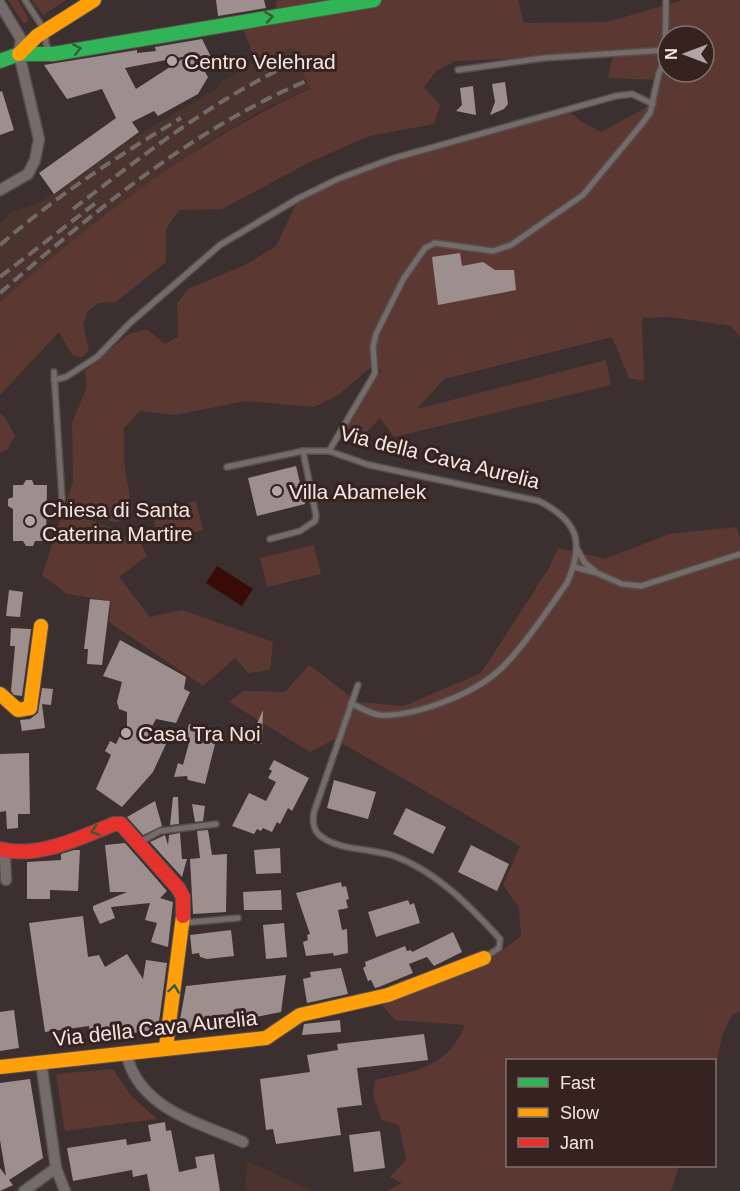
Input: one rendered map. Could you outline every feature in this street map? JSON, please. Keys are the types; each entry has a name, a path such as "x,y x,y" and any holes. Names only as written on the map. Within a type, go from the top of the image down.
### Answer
{"street":[{"path":"19,54 45,31 94,0"},
{"path":"0,61 19,54 53,54 374,0"},
{"path":"0,4 21,39 19,54 38,132 38,148 28,174 0,190"},
{"path":"0,694 17,711 27,711 30,708 40,626"},
{"path":"0,850 13,854 28,853 118,824 126,828 137,845 181,894 182,923 166,1047"},
{"path":"0,850 5,860 6,880"},
{"name":"Via della Cava Aurelia","path":"0,1067 166,1047 266,1038 278,1033 288,1022 300,1016 388,995 484,958"},
{"path":"126,1052 132,1073 153,1100 180,1115 243,1142"},
{"path":"40,1062 56,1168 65,1191"},
{"path":"24,1191 56,1168"}],"lane":[{"path":"25,0 45,31 46,44 53,54"},
{"path":"666,0 666,24"},
{"path":"458,70 544,58 656,51"},
{"path":"329,451 375,374 373,342 388,306 425,248 435,243 493,251 511,245 583,195 640,125 653,104 658,84"},
{"path":"54,380 66,378 97,357 130,323 220,245 271,212 338,179 391,159 616,96 632,94 653,104"},
{"path":"54,372 62,499"},
{"path":"270,539 300,531 315,521 316,515 303,451"},
{"name":"Via della Cava Aurelia","path":"227,467 303,451 329,451 369,465 539,501 559,511 571,523 576,548 574,567 567,583 498,672 475,688 452,698 398,714 378,715 351,703 314,812 317,832 324,839 396,856 439,881 500,939 499,948 484,958"},
{"path":"576,548 585,563 597,573"},
{"path":"574,567 597,573 622,584 641,586 740,554"},
{"path":"351,703 358,685"},
{"path":"137,845 160,831 216,824"},
{"path":"182,923 238,918"}],"shaded area":[{"path":"8,0 18,0 29,20 24,24"},
{"path":"32,0 66,0 43,15"},
{"path":"518,0 524,23 607,22 683,0 740,0 740,337 731,326 671,317 644,318 644,315 642,322 644,381 629,378 612,337 444,379 417,409 606,360 611,385 394,437 380,418 353,446 337,429 381,372 376,363 338,395 314,407 245,401 175,415 140,411 124,428 124,461 132,511 129,518 115,522 90,516 87,519 111,528 115,538 130,536 142,545 147,556 119,577 150,617 182,610 273,642 270,670 248,673 235,658 203,686 109,622 111,601 67,594 42,575 73,482 72,423 87,387 85,371 127,335 146,329 165,344 178,337 177,303 188,289 247,264 276,246 299,198 360,170 567,110 582,122 601,132 653,104 656,84 716,84 716,24 656,24 656,80 608,78 613,55 455,61 436,71 424,87 440,105 434,124 369,136 308,163 222,209 179,210 166,229 166,262 116,302 99,303 88,311 83,324 89,350 82,357 73,356 59,332 0,395 0,302 109,212 187,157 268,109 310,89 294,47 256,61 240,21 277,15 276,1"},
{"path":"294,47 310,88 264,109 208,142 114,210 0,302 0,223 13,211 39,203 124,144 220,86 218,84 256,61"},
{"path":"0,413 5,417 15,436 7,450 0,453"},
{"path":"196,501 203,530 159,541 152,512"},
{"path":"736,527 740,537 740,1011 732,1015 722,1036 716,1066 716,1059 506,1059 506,1167 679,1167 671,1191 387,1191 402,1183 390,1177 406,1160 399,1125 382,1120 373,1096 375,1080 417,1070 440,1059 458,1040 465,1025 395,1020 382,1005 498,954 521,936 519,908 503,885 520,846 335,739 310,752 229,702 243,691 285,692 309,665 358,702 404,706 481,673 549,568 558,548 605,559 669,534"},
{"path":"314,545 321,574 267,587 260,558"},
{"path":"217,566 253,589 242,606 206,583"},
{"path":"113,1069 130,1095 157,1119 65,1131 56,1074"},
{"path":"247,1162 252,1163 313,1191 245,1191"}],"building":[{"path":"216,0 264,0 266,8 218,16"},
{"path":"202,39 216,67 205,72 208,77 198,94 158,116 154,111 132,122 139,132 54,194 39,173 116,118 102,89 67,99 44,65 137,50 137,53 156,51 155,47","holes":["187,56 136,89 125,68"]},
{"path":"505,82 508,104 504,109 490,115 495,102 492,84"},
{"path":"473,86 476,115 456,111 462,105 460,88"},
{"path":"2,91 14,130 0,135 0,92"},
{"path":"460,253 462,266 483,262 495,270 514,270 516,290 438,305 432,257"},
{"name":"Villa Abamelek","path":"296,466 305,504 257,516 248,478"},
{"name":"Chiesa di Santa Caterina Martire","path":"26,480 32,480 34,485 47,485 46,541 35,541 33,546 26,546 23,541 13,541 13,509 8,506 8,499 13,497 13,485 23,485"},
{"path":"9,590 23,592 20,617 6,616"},
{"path":"90,599 110,601 102,665 87,664 88,649 84,649"},
{"path":"11,628 31,629 22,696 14,695 11,691 15,646 10,646"},
{"name":"Casa Tra Noi","path":"120,640 186,677 184,689 190,692 176,723 156,719 148,734 166,744 153,772 122,807 96,789 111,755 105,751 110,741 116,744 122,732 127,733 127,712 119,709 117,702 122,682 103,676"},
{"path":"42,688 53,689 51,705 42,704 45,728 22,731 20,720 30,719 38,713"},
{"path":"263,710 262,744 251,743 252,735"},
{"path":"189,724 218,732 205,784 188,780 187,776 174,777 178,763 183,765 190,739 186,738"},
{"path":"29,753 30,814 18,814 18,828 7,829 6,811 0,812 0,754"},
{"path":"274,760 309,778 292,811 288,808 280,824 277,822 272,832 263,828 261,831 257,829 254,834 232,826 249,793 266,801 276,782 268,778 272,771 269,769"},
{"path":"334,780 376,792 368,819 327,808"},
{"path":"173,797 178,797 179,824 170,825"},
{"path":"155,801 162,826 143,835 127,817"},
{"path":"192,804 205,806 203,821 195,822"},
{"path":"406,808 446,827 433,854 393,834"},
{"path":"208,830 212,855 227,854 226,912 193,914 190,859 200,858 197,831"},
{"path":"180,833 182,859 187,859 182,877 150,842 165,835 168,845 169,835"},
{"path":"125,843 167,891 160,898 173,902 168,947 151,942 157,923 145,920 150,903 111,907 115,918 100,924 93,909 93,906 127,892 110,892 105,845"},
{"path":"471,845 509,864 497,891 458,872"},
{"path":"280,848 281,873 256,874 254,850"},
{"path":"80,850 78,891 50,890 50,899 27,899 27,862 61,860 61,854"},
{"path":"341,882 342,887 346,886 349,899 346,900 348,908 338,910 342,930 347,929 348,953 334,956 333,953 306,956 303,942 308,940 307,935 310,934 296,893"},
{"path":"281,890 282,910 244,910 243,892"},
{"path":"408,900 410,905 414,903 420,923 376,937 368,912"},
{"path":"83,916 88,957 99,955 105,967 127,954 143,979 146,960 167,963 158,1029 90,1040 89,1026 45,1032 29,923"},
{"path":"284,923 287,957 266,959 263,925"},
{"path":"231,930 234,956 207,959 200,957 199,953 192,954 190,935"},
{"path":"453,932 462,952 434,966 427,957 409,964 413,973 379,987 375,988 371,980 368,981 363,968 366,966 365,962 405,946 407,951 412,952"},
{"path":"341,968 348,994 307,1003 303,979 311,977 310,972"},
{"path":"286,975 281,1012 256,1017 256,1023 185,1030 179,1025 186,986"},
{"path":"14,1010 19,1048 0,1051 0,1012"},
{"path":"340,1020 341,1032 302,1035 304,1024"},
{"path":"424,1034 428,1060 357,1068 362,1105 337,1108 341,1135 276,1144 273,1129 266,1130 260,1079 310,1072 307,1055 338,1050 337,1044"},
{"path":"30,1079 43,1158 9,1180 13,1185 0,1191 0,1168 6,1176 0,1140 0,1083"},
{"path":"165,1122 166,1131 171,1130 179,1172 197,1168 195,1157 214,1154 220,1191 150,1191 147,1174 133,1177 132,1170 73,1181 67,1148 126,1139 127,1145 151,1141 148,1125"},
{"path":"380,1131 385,1168 354,1172 349,1135"}],"railway":[{"path":"73,209 154,147 210,109 239,91 300,60"},
{"path":"0,293 108,203 185,147 225,122 309,80"},
{"path":"0,245 88,177 181,118"},
{"path":"0,277 97,202"}],"traffic: fast":[{"path":"0,61 19,54 53,54 374,0"}],"traffic: slow":[{"path":"19,54 37,36 94,0"},
{"path":"0,694 18,710 30,708 41,626"},
{"path":"166,1047 183,916"},
{"path":"0,1067 266,1038 300,1015 388,995 484,958"}],"traffic: jam":[{"path":"0,849 14,851 44,849 73,841 114,824 121,824 178,888 183,897 183,916"}],"place":[{"name":"Centro Velehrad","path":"172,61"},
{"name":"Villa Abamelek","path":"277,491"},
{"name":"Chiesa di Santa Caterina Martire","path":"30,521"},
{"name":"Casa Tra Noi","path":"126,733"}]}
